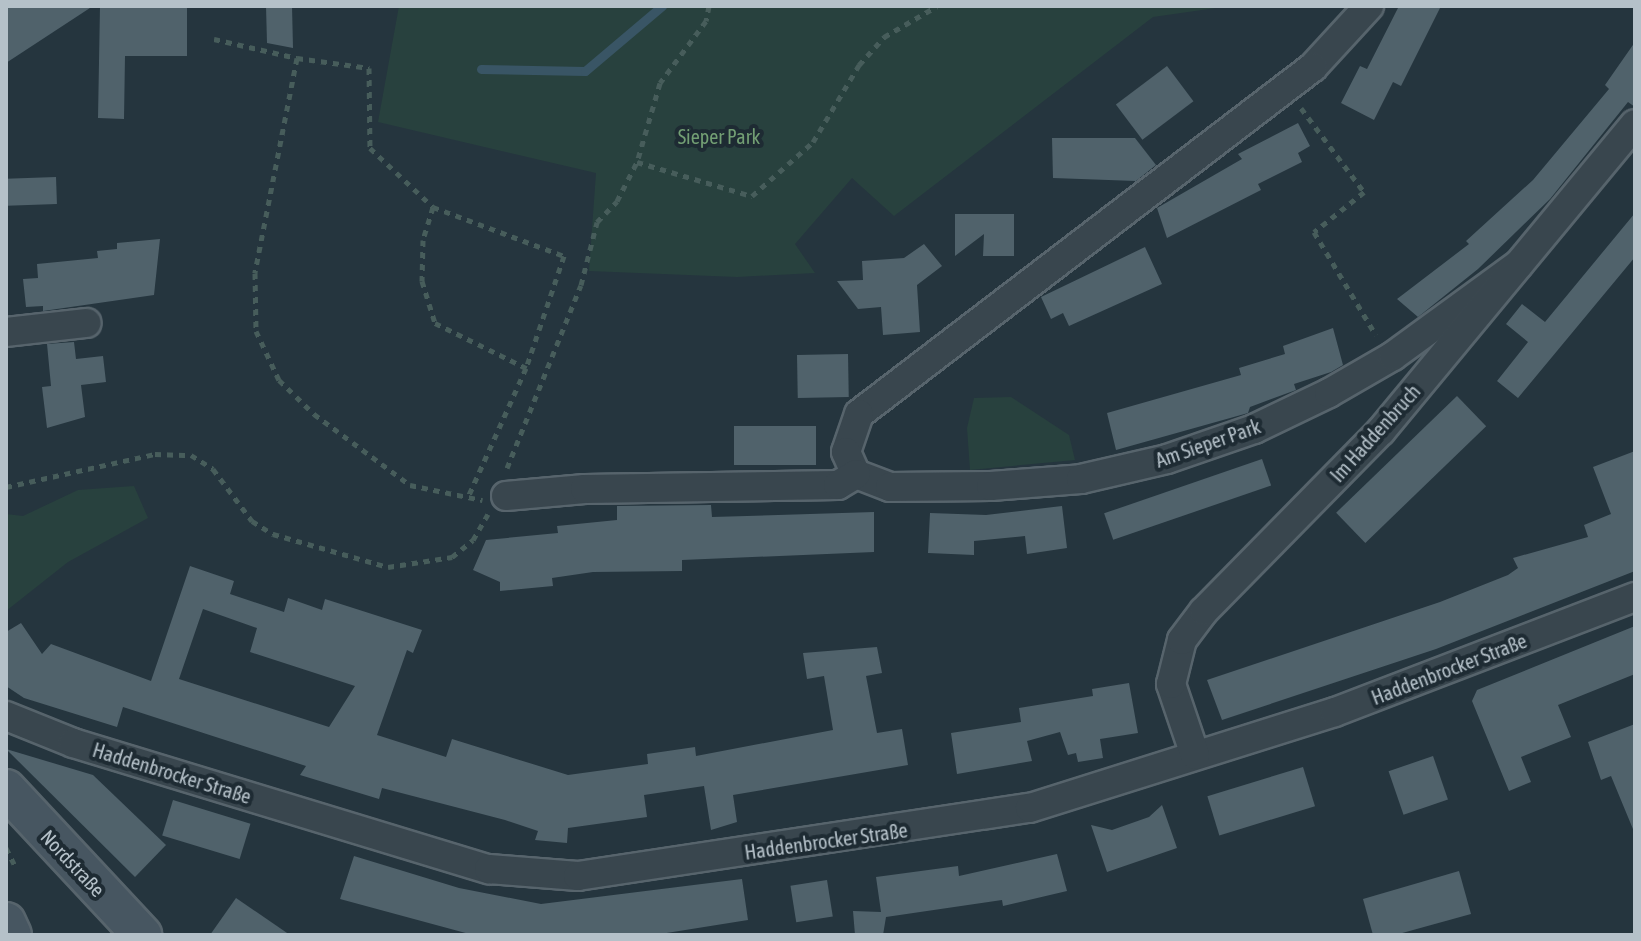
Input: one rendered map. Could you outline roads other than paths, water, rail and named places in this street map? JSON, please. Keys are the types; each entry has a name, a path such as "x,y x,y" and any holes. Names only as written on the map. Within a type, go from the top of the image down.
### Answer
{"street":[{"path":"501,496 585,489 838,485 856,474 846,452 859,414 1286,88 1345,35 1369,6"},
{"name":"Im Haddenbruch","path":"1195,755 1171,684 1182,640 1204,611 1381,431 1635,124"},
{"name":"Am Sieper Park","path":"856,474 890,487 1081,479 1167,459 1254,429 1390,358 1518,265"},
{"path":"6,332 86,323"},
{"name":"Haddenbrocker Straße","path":"6,716 59,739 474,865 540,876 578,876 948,824 1030,808 1348,707 1635,597"},
{"name":"Nordstraße","path":"6,789 142,935"},
{"path":"6,922 12,935"}],"waterway":[{"path":"481,69 585,71 662,6"}],"park label":[{"name":"Sieper Park","path":"719,136"}]}
